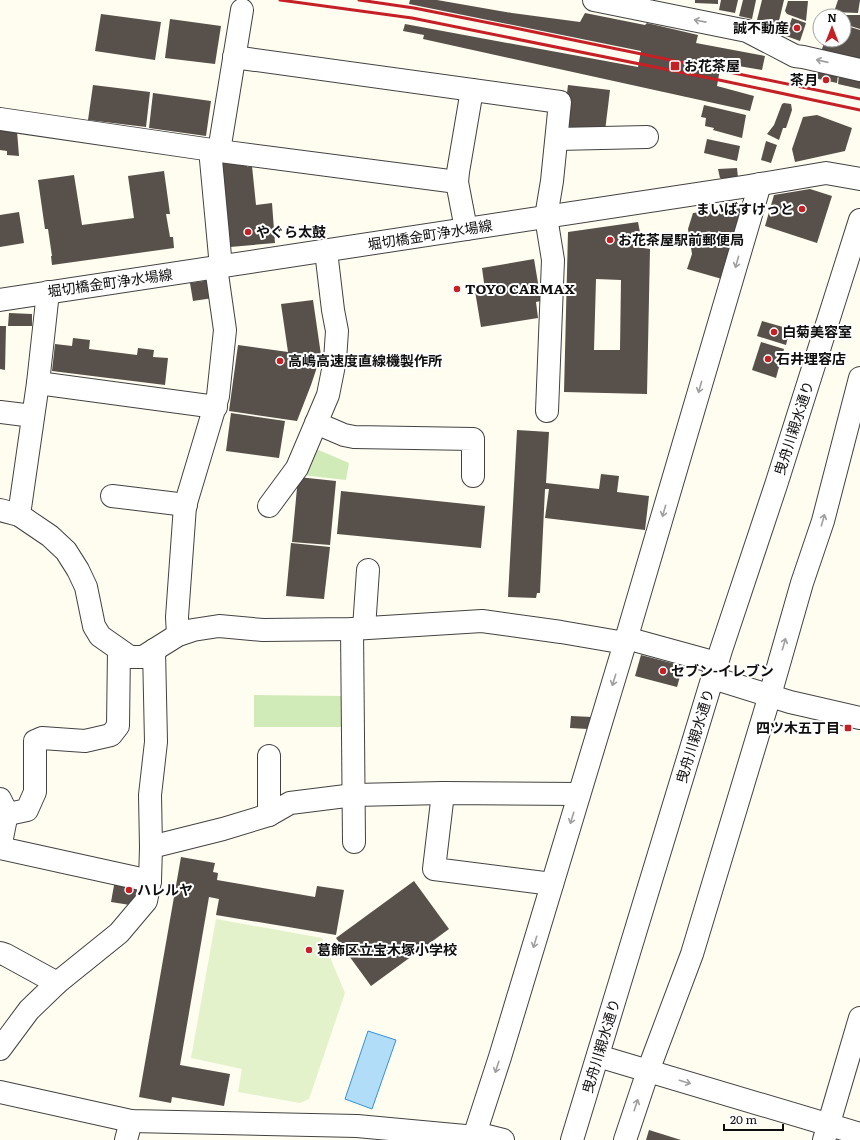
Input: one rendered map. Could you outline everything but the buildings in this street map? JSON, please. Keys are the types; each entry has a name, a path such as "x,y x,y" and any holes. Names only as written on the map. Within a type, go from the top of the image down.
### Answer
{"street":[{"path":"594,0 747,31 795,56 860,70"},
{"path":"178,635 177,617 186,505 216,406 225,330 211,160 215,151 242,10"},
{"path":"234,57 560,102 557,139 546,217 553,260 548,411"},
{"path":"466,229 457,182 472,90"},
{"path":"0,120 215,151 457,182"},
{"path":"557,139 647,137"},
{"name":"堀切橋金町浄水場線","path":"0,300 826,173 860,179"},
{"path":"473,1138 500,1057 580,794 760,184"},
{"name":"曳舟川親水通り","path":"572,1140 715,671 860,220"},
{"path":"269,506 297,468 328,394 335,360 337,331 326,251"},
{"path":"48,292 33,416 10,512 50,536 66,551 78,570 86,587 94,626 100,636 130,657 143,657 178,635 193,630 218,626 263,630 358,629 482,621 626,640 715,671 790,702 860,718"},
{"path":"625,1140 648,1071 692,954 802,583 823,521 860,378"},
{"path":"38,382 216,406"},
{"path":"0,412 33,416"},
{"path":"316,423 344,435 354,437 473,439 473,476"},
{"path":"112,496 186,505"},
{"path":"354,842 358,629 368,570"},
{"path":"119,650 118,726 111,735 85,741 42,738 35,741 35,792 27,810 13,813 2,808 0,848 150,880"},
{"path":"1,1044 29,1010 57,983 119,933 146,901 150,880 150,795 156,742 154,650"},
{"path":"269,756 269,815"},
{"path":"443,794 434,868 552,884"},
{"path":"151,847 223,829 269,815 290,803 354,795 580,794"},
{"path":"0,953 57,983"},
{"path":"826,1132 860,1018"},
{"path":"598,1056 648,1071 826,1132 860,1134"},
{"path":"0,1092 129,1130 357,1126 473,1138 487,1136 503,1140"}],"green space":[{"path":"314,448 349,463 346,480 302,475"},
{"path":"254,695 342,696 342,727 254,727"},
{"path":"216,919 322,938 345,993 309,1099 300,1103 238,1092 242,1069 191,1058"}],"water":[{"path":"368,1031 396,1040 372,1109 345,1099"}],"railway":[{"path":"280,0 412,18 860,110"},
{"path":"359,0 414,8 860,99"}],"place":[{"name":"誠不動産","path":"797,28"},
{"name":"お花茶屋","path":"675,66"},
{"name":"茶月","path":"826,80"},
{"name":"まいばすけっと","path":"802,209"},
{"name":"やぐら太鼓","path":"248,232"},
{"name":"お花茶屋駅前郵便局","path":"610,240"},
{"name":"TOYO CARMAX","path":"457,289"},
{"name":"白菊美容室","path":"774,332"},
{"name":"石井理容店","path":"768,359"},
{"name":"高嶋高速度直線機製作所","path":"280,361"},
{"name":"セブン-イレブン","path":"663,671"},
{"name":"四ツ木五丁目","path":"848,728"},
{"name":"ハレルヤ","path":"129,890"},
{"name":"葛飾区立宝木塚小学校","path":"309,950"}]}
